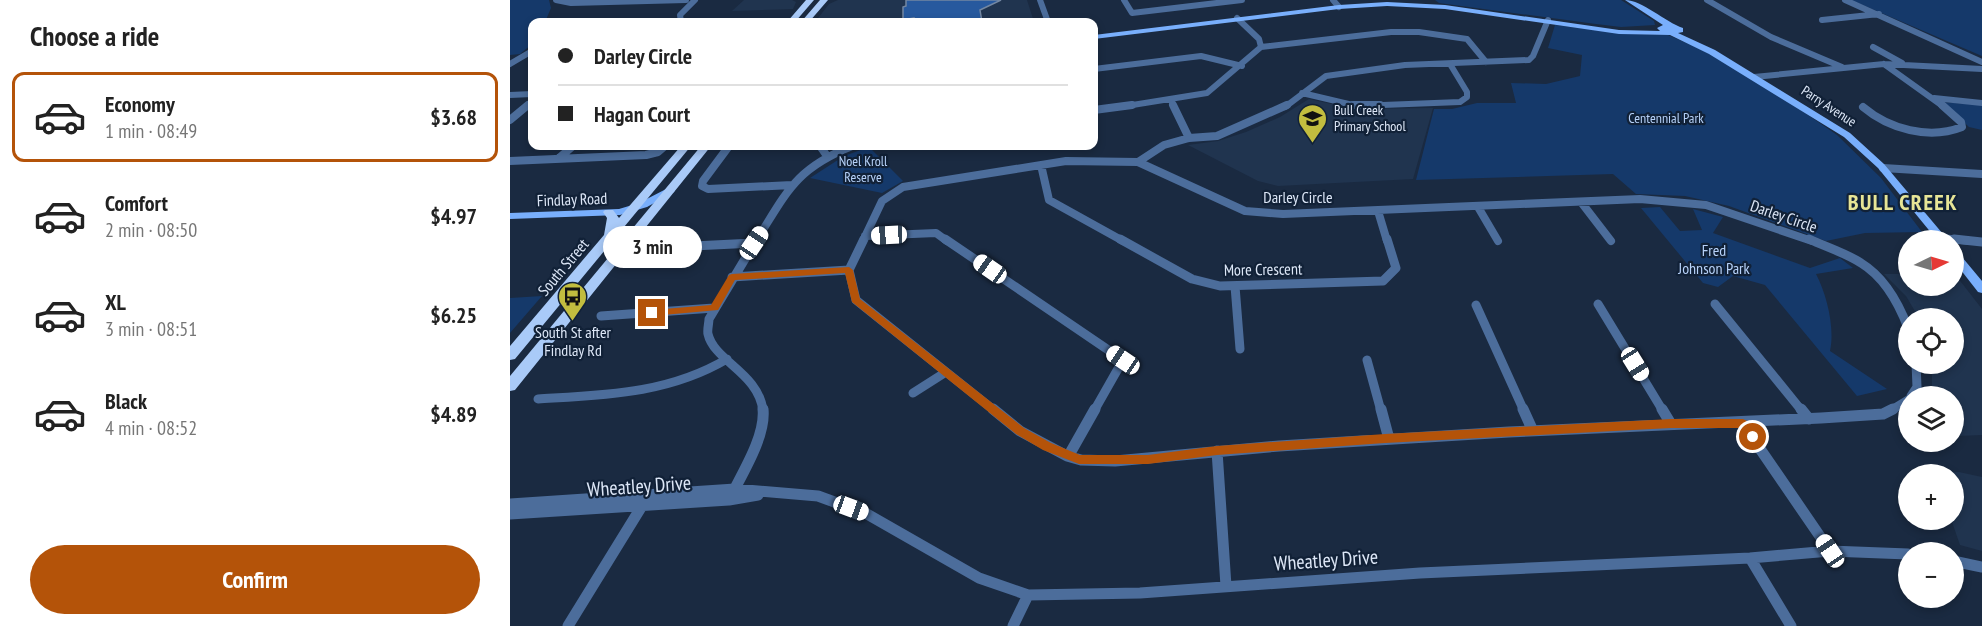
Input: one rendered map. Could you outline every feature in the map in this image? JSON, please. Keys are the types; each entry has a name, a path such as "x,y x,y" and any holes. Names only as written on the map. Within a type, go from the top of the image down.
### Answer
{"highway":[{"path":"793,18 802,4 810,0"},
{"path":"809,18 823,2 834,0"},
{"name":"South Street","path":"510,355 683,150"},
{"name":"South Street","path":"510,386 702,150"},
{"path":"609,212 613,218 610,237"}],"main road":[{"name":"Parry Avenue","path":"1628,0 1652,15 1669,30 1758,78 1846,130 1886,168 1939,230"},
{"path":"1098,36 1238,19 1336,4 1424,5 1619,32 1669,30"},
{"name":"Findlay Road","path":"510,214 609,212 634,208 670,190"},
{"path":"634,208 644,213 645,221"},
{"name":"Findlay Road","path":"510,214 634,208"},
{"name":"Parry Avenue","path":"1964,260 1982,281"},
{"path":"1964,267 1982,289"}],"street":[{"path":"556,0 570,3 686,0"},
{"path":"681,18 682,13 695,0"},
{"path":"1040,0 1047,18"},
{"path":"1124,0 1132,13 1242,0"},
{"path":"1707,0 1771,37 1842,68"},
{"path":"1845,0 1982,62"},
{"path":"1822,20 1879,14"},
{"path":"1238,19 1258,39 1261,48"},
{"path":"1138,162 1164,145 1189,138 1217,136 1283,108 1326,76 1405,65 1529,60 1533,56 1548,21"},
{"path":"1098,109 1208,93 1261,48 1391,32 1419,32 1467,39 1486,62"},
{"path":"1873,47 1904,64"},
{"path":"510,64 528,55"},
{"path":"1098,69 1201,56 1242,66"},
{"path":"1302,93 1356,106 1460,102 1467,97 1467,92 1450,64"},
{"path":"1863,107 1896,128 1957,130 1962,126 1961,122 1934,98 1884,64"},
{"path":"1758,78 1884,64 1982,69"},
{"path":"510,95 528,94"},
{"path":"1934,98 1982,103"},
{"path":"1171,100 1189,138"},
{"path":"510,120 528,105"},
{"path":"559,159 569,150"},
{"path":"510,161 652,154 658,150"},
{"path":"726,150 703,181 702,186 708,189 792,185"},
{"path":"823,150 827,156"},
{"path":"732,494 759,437 765,418 762,398 751,382 727,359 708,334 709,319 732,277 792,185 806,170 827,156 842,150"},
{"name":"Darley Circle","path":"849,270 882,201 903,187 1066,161 1138,162 1245,212 1282,214 1378,211 1640,199 1706,204 1806,238 1862,263 1885,285 1900,308"},
{"name":"More Crescent","path":"1041,165 1049,200 1192,279 1220,286 1383,281 1396,268 1378,211"},
{"path":"1886,168 1982,174"},
{"path":"1581,202 1611,241"},
{"path":"1478,207 1498,241"},
{"path":"865,236 936,233 1123,360 1069,455"},
{"path":"1964,241 1982,242"},
{"path":"653,248 754,243"},
{"path":"732,277 849,270 856,300 1032,439 1079,460 1148,460 1217,451 1533,431 1671,424 1743,424 1882,414 1898,407"},
{"path":"1235,286 1240,349"},
{"path":"1598,304 1671,424"},
{"path":"1715,304 1809,419"},
{"path":"1476,305 1533,431"},
{"path":"601,316 714,308"},
{"path":"538,399 622,394 654,388 684,381 727,359"},
{"path":"1367,360 1389,439"},
{"path":"913,393 946,372"},
{"path":"1743,424 1830,551"},
{"path":"1217,451 1226,586"},
{"name":"Wheatley Drive","path":"510,514 732,494 769,493 818,496 867,514 979,578 1028,595 1140,593 1420,573 1750,558 1830,551 1898,554"},
{"path":"568,626 645,501"},
{"name":"Wheatley Drive","path":"510,504 645,501"},
{"path":"1750,558 1791,626"},
{"path":"1964,563 1982,567"},
{"path":"1012,626 1028,595"}],"shaded area":[{"path":"744,0 792,0 796,2 793,9 732,11"},
{"path":"838,0 1027,0 1033,18 818,18 829,4"},
{"name":"Bull Creek Primary School","path":"1309,99 1354,109 1433,108 1413,179 1278,186 1258,181 1188,145 1218,141 1246,132 1280,117"},
{"path":"1884,274 1898,274 1898,288"},
{"path":"1964,286 1982,309 1982,435 1964,436 1964,386 1932,386 1932,374 1964,374 1964,308 1913,308 1906,296 1964,296"},
{"path":"1964,473 1982,477 1982,551 1964,546 1964,542 1959,542 1955,530 1964,530"}],"green space":[{"path":"510,0 549,0 551,8 547,18 528,18 528,47 520,54 510,55"},
{"path":"1435,0 1621,0 1654,21 1655,25 1621,27 1439,3"},
{"path":"1851,0 1982,0 1982,56"},
{"name":"Centennial Park","path":"1555,25 1628,34 1668,35 1703,50 1785,99 1837,135 1881,178 1920,230 1865,233 1826,241 1729,206 1685,196 1636,194 1613,174 1416,180 1434,109 1452,109 1477,103 1516,103 1511,83 1546,84 1580,76 1582,55 1548,48"},
{"path":"1942,102 1982,105 1982,130 1969,127"},
{"name":"Noel Kroll Reserve","path":"861,150 872,150 903,181 882,193 810,178 844,156"},
{"name":"Fred Johnson Park","path":"1660,207 1680,231 1702,230 1693,209 1723,217 1713,233 1810,268 1840,258 1853,268 1816,274 1829,312 1830,351 1887,389 1857,396 1765,285 1733,276 1718,287 1703,283 1641,208"},
{"path":"542,296 510,333 510,298"}],"building":[{"path":"906,0 1001,0 980,10 981,18 903,18 903,7 906,6"}],"place":[{"name":"Bull Creek Primary School","path":"1313,144"},
{"name":"South St after Findlay Rd","path":"573,322"}],"district":[{"name":"BULL CREEK","path":"1903,202"}],"route":[{"path":"652,313 714,308 732,277 849,270 856,300 1020,431 1047,447 1079,460 1148,460 1217,451 1385,439 1671,424 1743,424 1753,437"}]}
